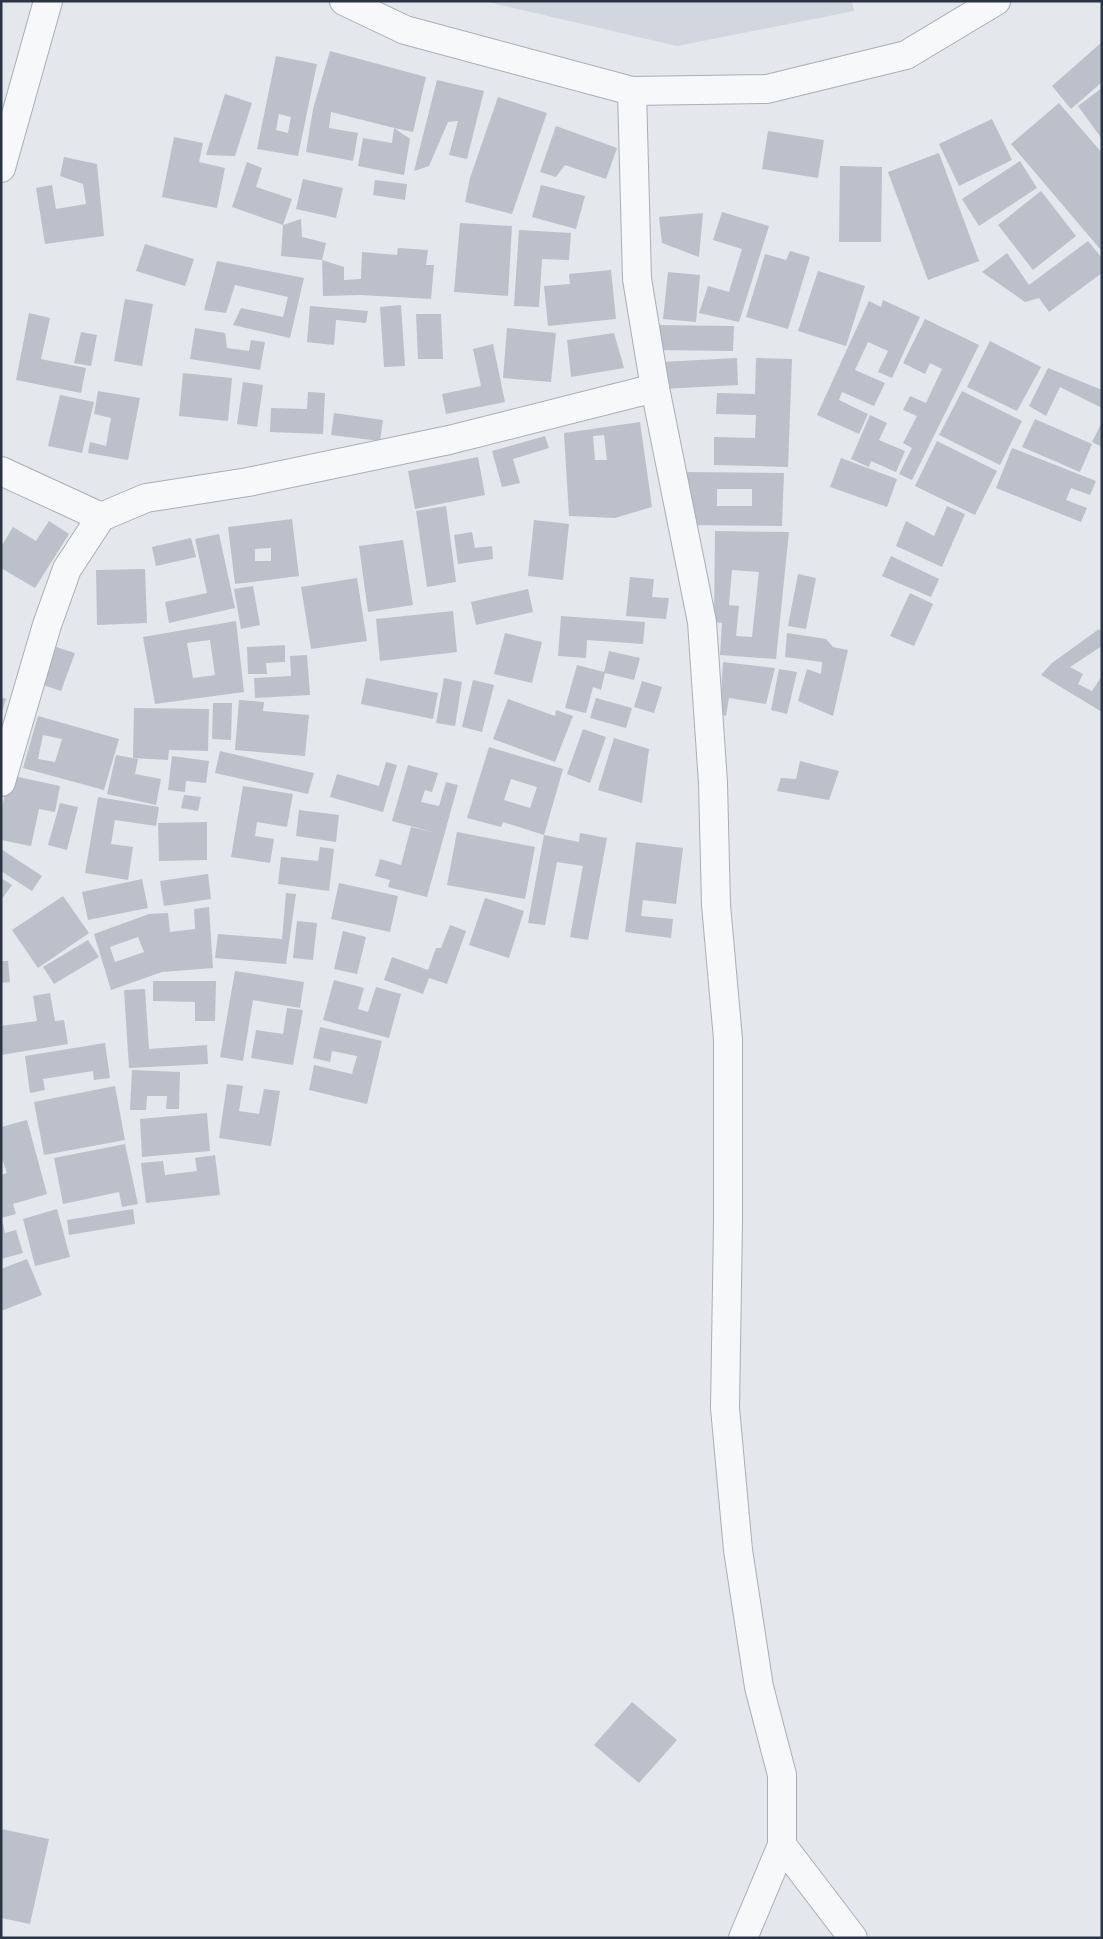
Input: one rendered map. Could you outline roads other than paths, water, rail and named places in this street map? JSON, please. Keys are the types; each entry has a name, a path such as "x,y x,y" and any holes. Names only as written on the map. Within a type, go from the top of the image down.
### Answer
{"street":[{"path":"1,168 48,1"},
{"path":"344,1 405,30 632,91 767,89 906,55 996,1"},
{"path":"632,91 637,279 655,388 702,622 713,783 716,904 728,1039 726,1408 738,1550 759,1687 782,1775 782,1845 743,1938"},
{"path":"1,782 47,626 67,569 101,517 146,498 248,482 448,440 655,388"},
{"path":"1,471 101,517"},
{"path":"782,1845 852,1938"}]}
